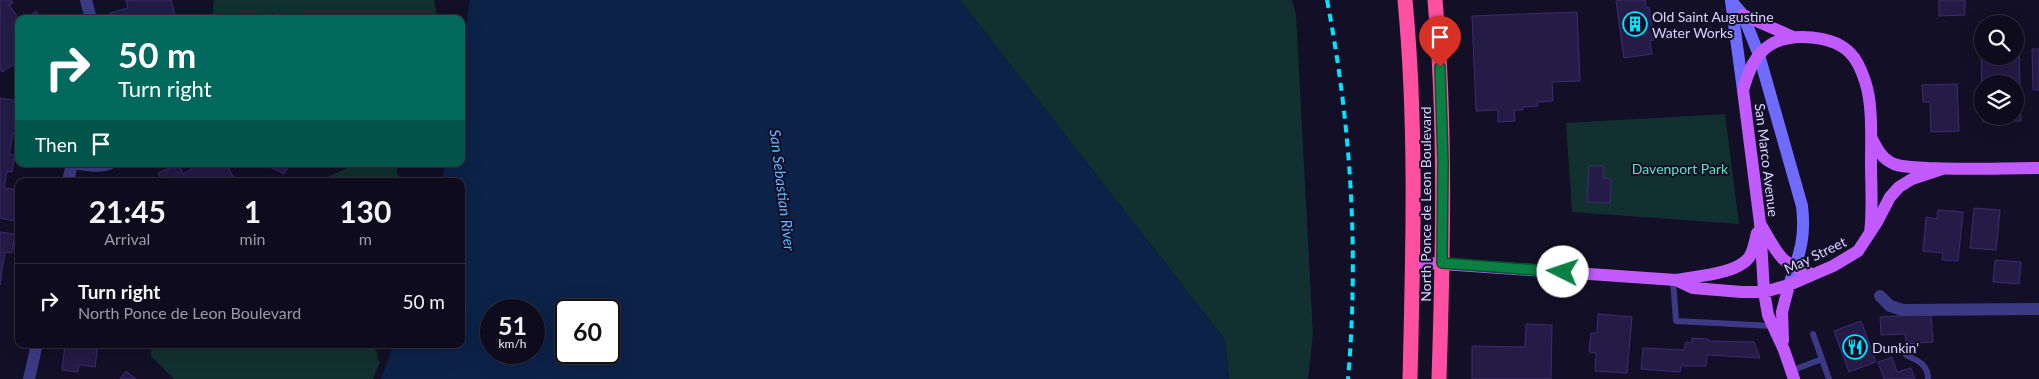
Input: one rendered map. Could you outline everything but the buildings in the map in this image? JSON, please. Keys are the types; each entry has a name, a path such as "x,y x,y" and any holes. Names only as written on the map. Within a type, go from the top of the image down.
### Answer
{"highway":[{"name":"North Ponce de Leon Boulevard","path":"1405,0 1412,96 1413,262 1410,379"},
{"name":"North Ponce de Leon Boulevard","path":"1435,0 1442,87 1440,379"}],"main road":[{"path":"1731,1 1743,15 1759,55 1802,206 1804,219 1802,250 1789,285 1782,312 1784,350"},
{"name":"San Marco Avenue","path":"1731,1 1760,223 1764,292 1768,315 1793,375"},
{"path":"1743,15 1793,37"},
{"name":"May Street","path":"1743,90 1748,71 1759,55 1769,46 1793,37 1819,38 1838,45 1851,54 1866,82 1871,136 1872,197 1870,232"},
{"name":"May Street","path":"1871,136 1878,152 1893,163 1905,167 2039,168"},
{"name":"May Street","path":"1674,280 1693,288 1764,292 1789,285 1834,266 1858,251 1890,198 1899,187 1912,179 1942,168"},
{"path":"1413,262 1674,280 1733,269 1743,263 1750,255 1760,223"},
{"path":"1760,223 1780,256 1795,268 1812,274"}],"street":[{"path":"86,0 90,15"},
{"path":"1880,296 1890,306 1903,310 2039,309"},
{"path":"29,379 35,348"}],"lane":[{"path":"1674,280 1676,321 1773,326"},
{"path":"1813,334 1829,379"},
{"path":"1906,355 1925,365 1928,370 1928,379"},
{"path":"1793,375 1822,359"}],"green space":[{"path":"214,0 434,0 437,15 277,15 272,13 271,15 212,15"},
{"path":"960,0 1292,0 1296,14 1313,335 1308,379 1229,379 1225,340"},
{"name":"Davenport Park","path":"1725,114 1739,224 1572,212 1566,123"},
{"path":"398,167 397,173 400,178 325,178 347,168"},
{"path":"151,348 374,348 380,362 373,379 174,379 151,356"}],"water":[{"name":"San Sebastian River","path":"470,0 960,0 1225,340 1229,379 381,379 393,348 465,348 465,178 443,178 444,167 465,167 465,32"}],"railway":[{"path":"1327,0 1342,94 1351,189 1353,284 1348,379"}],"place":[{"name":"Old Saint Augustine Water Works","path":"1635,24"},
{"name":"Dunkin'","path":"1855,347"}],"route":[{"path":"1440,67 1443,162 1442,263 1563,272"}]}
